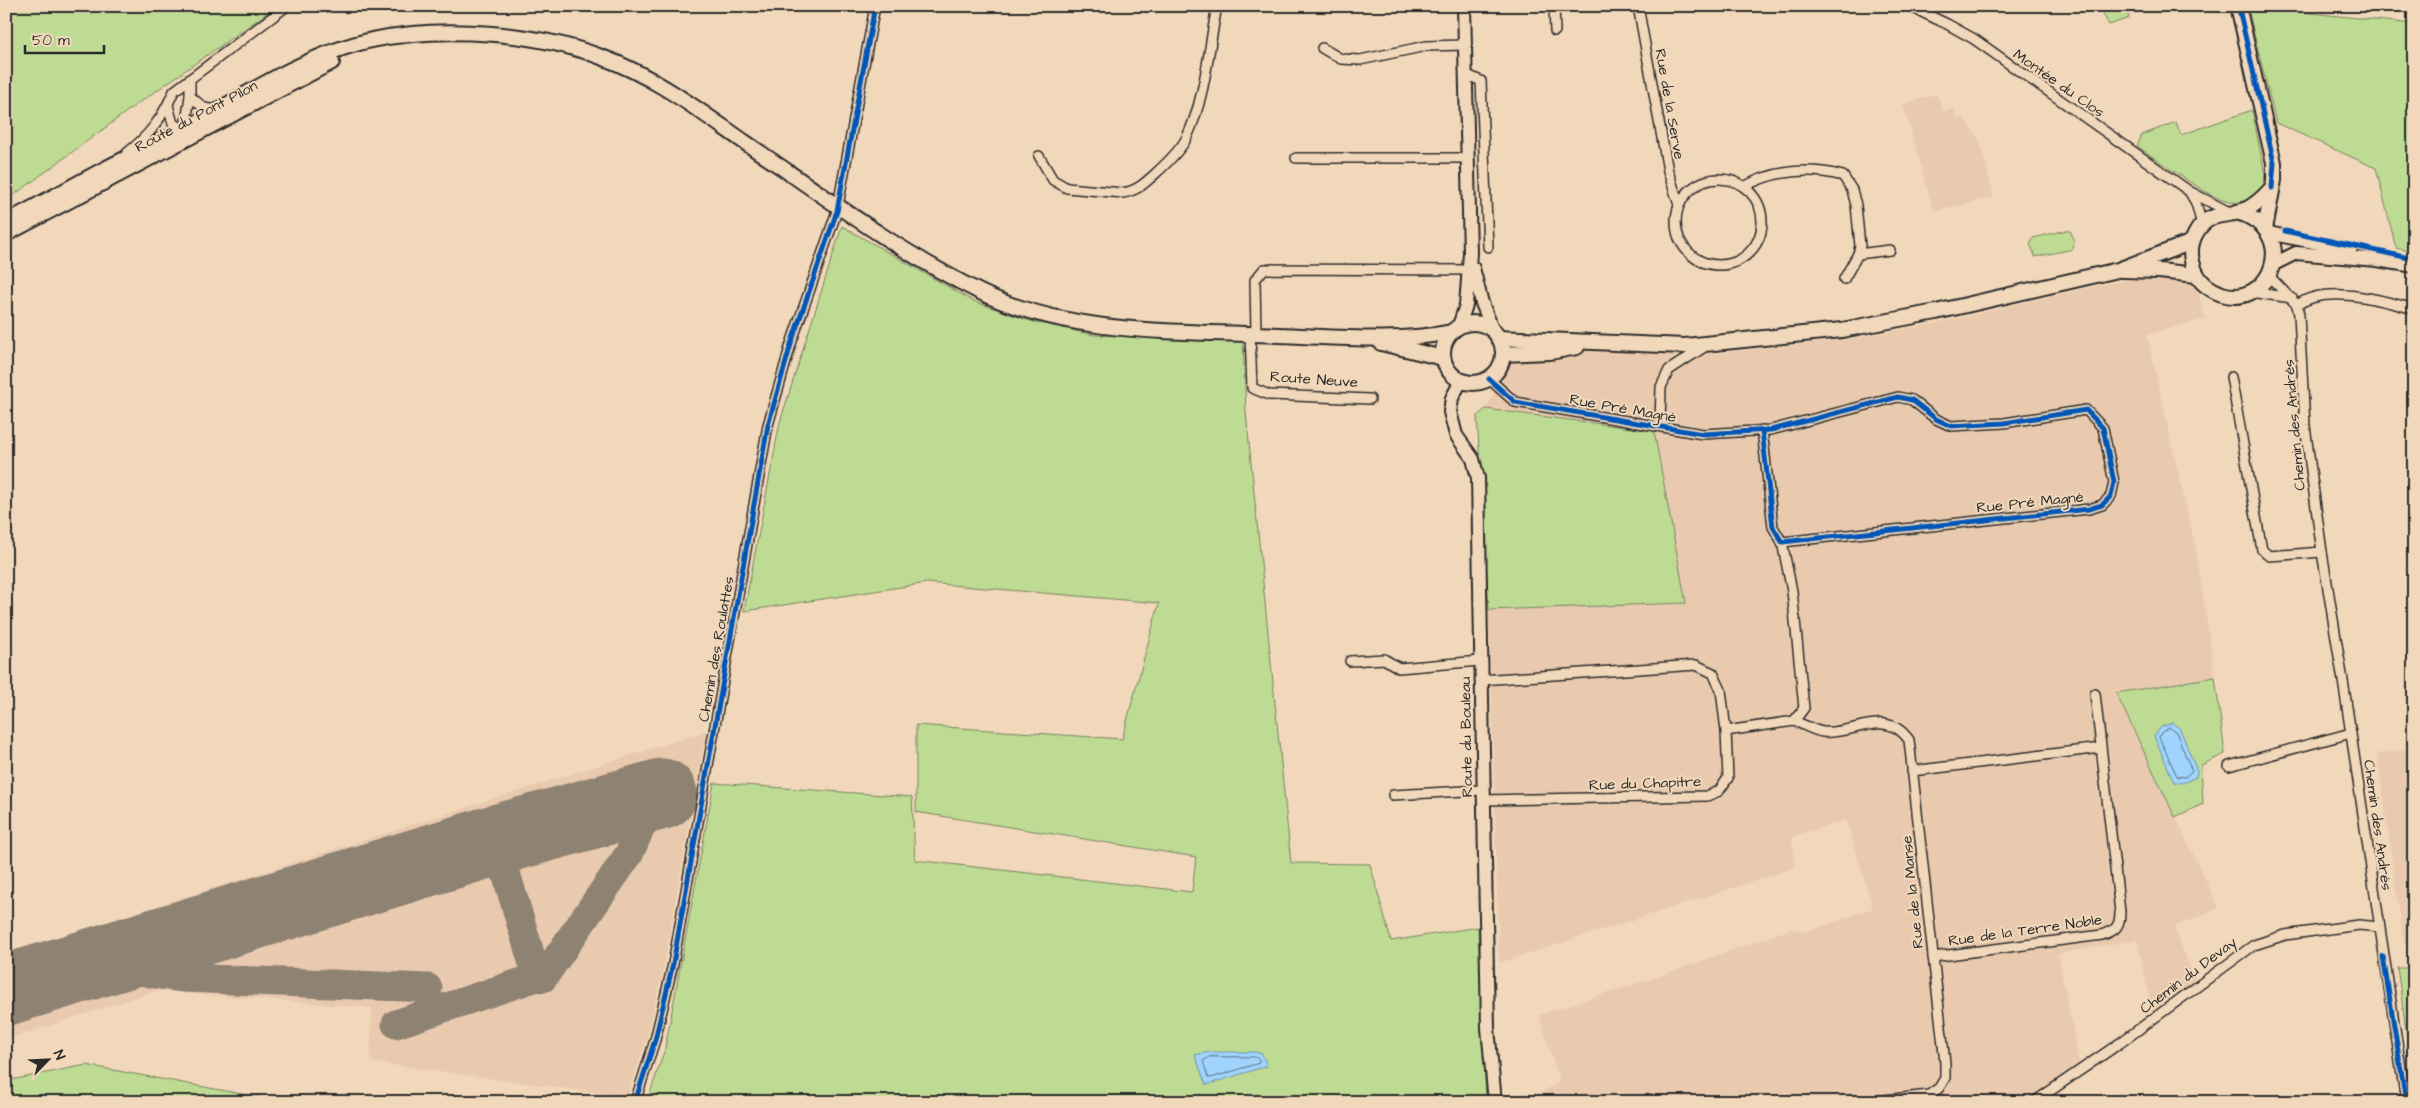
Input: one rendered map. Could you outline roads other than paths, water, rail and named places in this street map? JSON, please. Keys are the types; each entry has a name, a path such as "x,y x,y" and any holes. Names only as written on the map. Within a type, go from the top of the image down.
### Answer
{"main road":[{"path":"1464,6 1469,270 1466,305 1456,329 1446,339 1443,358 1446,368 1452,376 1461,381 1480,383 1489,379 1501,364 1503,354 1477,288 1470,253"},
{"path":"2238,6 2274,163 2272,188 2267,231 2274,254 2270,270 2260,285 2250,292 2232,295 2214,292 2204,285 2197,275 2191,253 2192,242 2202,225 2212,217 2234,212 2258,202 2272,188"},
{"path":"406,36 430,33 486,33 542,41 604,58 665,88 921,260 980,292 1010,304 1067,319 1156,330 1356,338 1434,336 1477,324 1495,334 1594,343 1685,346 1784,337 1882,323 2118,270 2192,242"},
{"name":"Route du Pont Pilon","path":"6,234 92,191 187,133 216,110 287,72 338,50 372,40 406,36"},
{"name":"Route du Pont Pilon","path":"6,222 105,169 187,133 342,57 406,36"},
{"path":"2234,212 2250,216 2267,231 2329,245 2377,260"},
{"path":"2270,270 2296,253 2377,260 2414,266"},
{"path":"2118,270 2159,271 2197,275"},
{"path":"1356,338 1412,349 1443,358"},
{"path":"1503,354 1550,352 1594,343"},
{"name":"Route du Bouleau","path":"1461,381 1452,398 1450,412 1456,435 1473,458 1478,478 1480,661 1488,938 1488,1028 1495,1102"}],"street":[{"path":"105,169 147,138 168,105 174,91 287,6"},
{"name":"Chemin des Roulattes","path":"635,1102 655,1040 673,964 768,425 791,344 838,206 875,6"},
{"path":"1039,156 1053,180 1066,188 1123,193 1132,192 1141,186 1164,165 1187,138 1197,108 1217,6"},
{"path":"1554,6 1555,32"},
{"name":"Rue de la Serve","path":"1638,6 1668,171 1679,205 1677,227 1685,248 1696,258 1709,264 1731,263 1750,252 1758,240 1762,226 1761,211 1755,197 1744,187"},
{"name":"Montée du Clos","path":"1909,6 1974,39 2189,191 2234,212"},
{"path":"1322,48 1340,59 1360,60 1426,46 1464,45"},
{"path":"1465,74 1481,81 1488,247"},
{"path":"168,105 173,124 187,133 190,80"},
{"path":"190,96 204,108 216,110"},
{"path":"1296,158 1468,158"},
{"path":"1679,205 1691,190 1707,180 1720,178 1733,181 1744,187 1759,178 1799,171 1824,171 1843,176 1852,190 1856,205 1860,246 1858,254 1844,279"},
{"path":"2189,191 2196,203 2202,225"},
{"path":"1858,254 1890,250"},
{"path":"1253,334 1255,280 1264,269 1469,270"},
{"path":"2270,270 2295,302"},
{"path":"2250,292 2295,302 2307,298 2345,294 2414,309"},
{"name":"Chemin des Andrés","path":"2295,302 2305,426 2322,552 2406,1102"},
{"name":"Route Neuve","path":"1253,334 1252,388 1269,396 1370,399"},
{"path":"1660,426 1661,387 1669,370 1708,344"},
{"path":"2231,377 2262,550 2269,556 2322,552"},
{"name":"Rue Pré Magné","path":"1489,379 1515,402 1703,434 1762,430 1898,397 1912,400 1936,419 1950,426 2004,423 2086,410 2103,428 2114,482 2111,496 2102,505 2089,509 1782,542"},
{"path":"1726,731 1794,721 1804,708 1792,592 1782,542 1772,527 1762,430"},
{"path":"1350,661 1384,659 1400,668 1480,661"},
{"name":"Rue du Chapitre","path":"1393,795 1707,796 1719,791 1728,778 1722,690 1713,673 1696,665 1481,680"},
{"name":"Rue de la Terre Noble","path":"1933,957 2102,935 2117,928 2120,923 2120,912 2095,694"},
{"name":"Rue de la Manse","path":"1794,721 1823,732 1884,724 1894,726 1902,731 1909,740 1945,1063 1945,1078 1939,1088 1929,1095 1866,1102"},
{"path":"2229,766 2351,733"},
{"path":"1912,771 2101,748"},
{"name":"Chemin du Devay","path":"2034,1102 2120,1043 2254,945 2285,935 2359,925 2379,927"}],"water":[{"path":"2173,723 2180,729 2197,771 2196,777 2183,783 2174,782 2154,736 2161,727"},
{"path":"1209,1052 1255,1052 1262,1054 1267,1066 1206,1085 1195,1055"}]}
